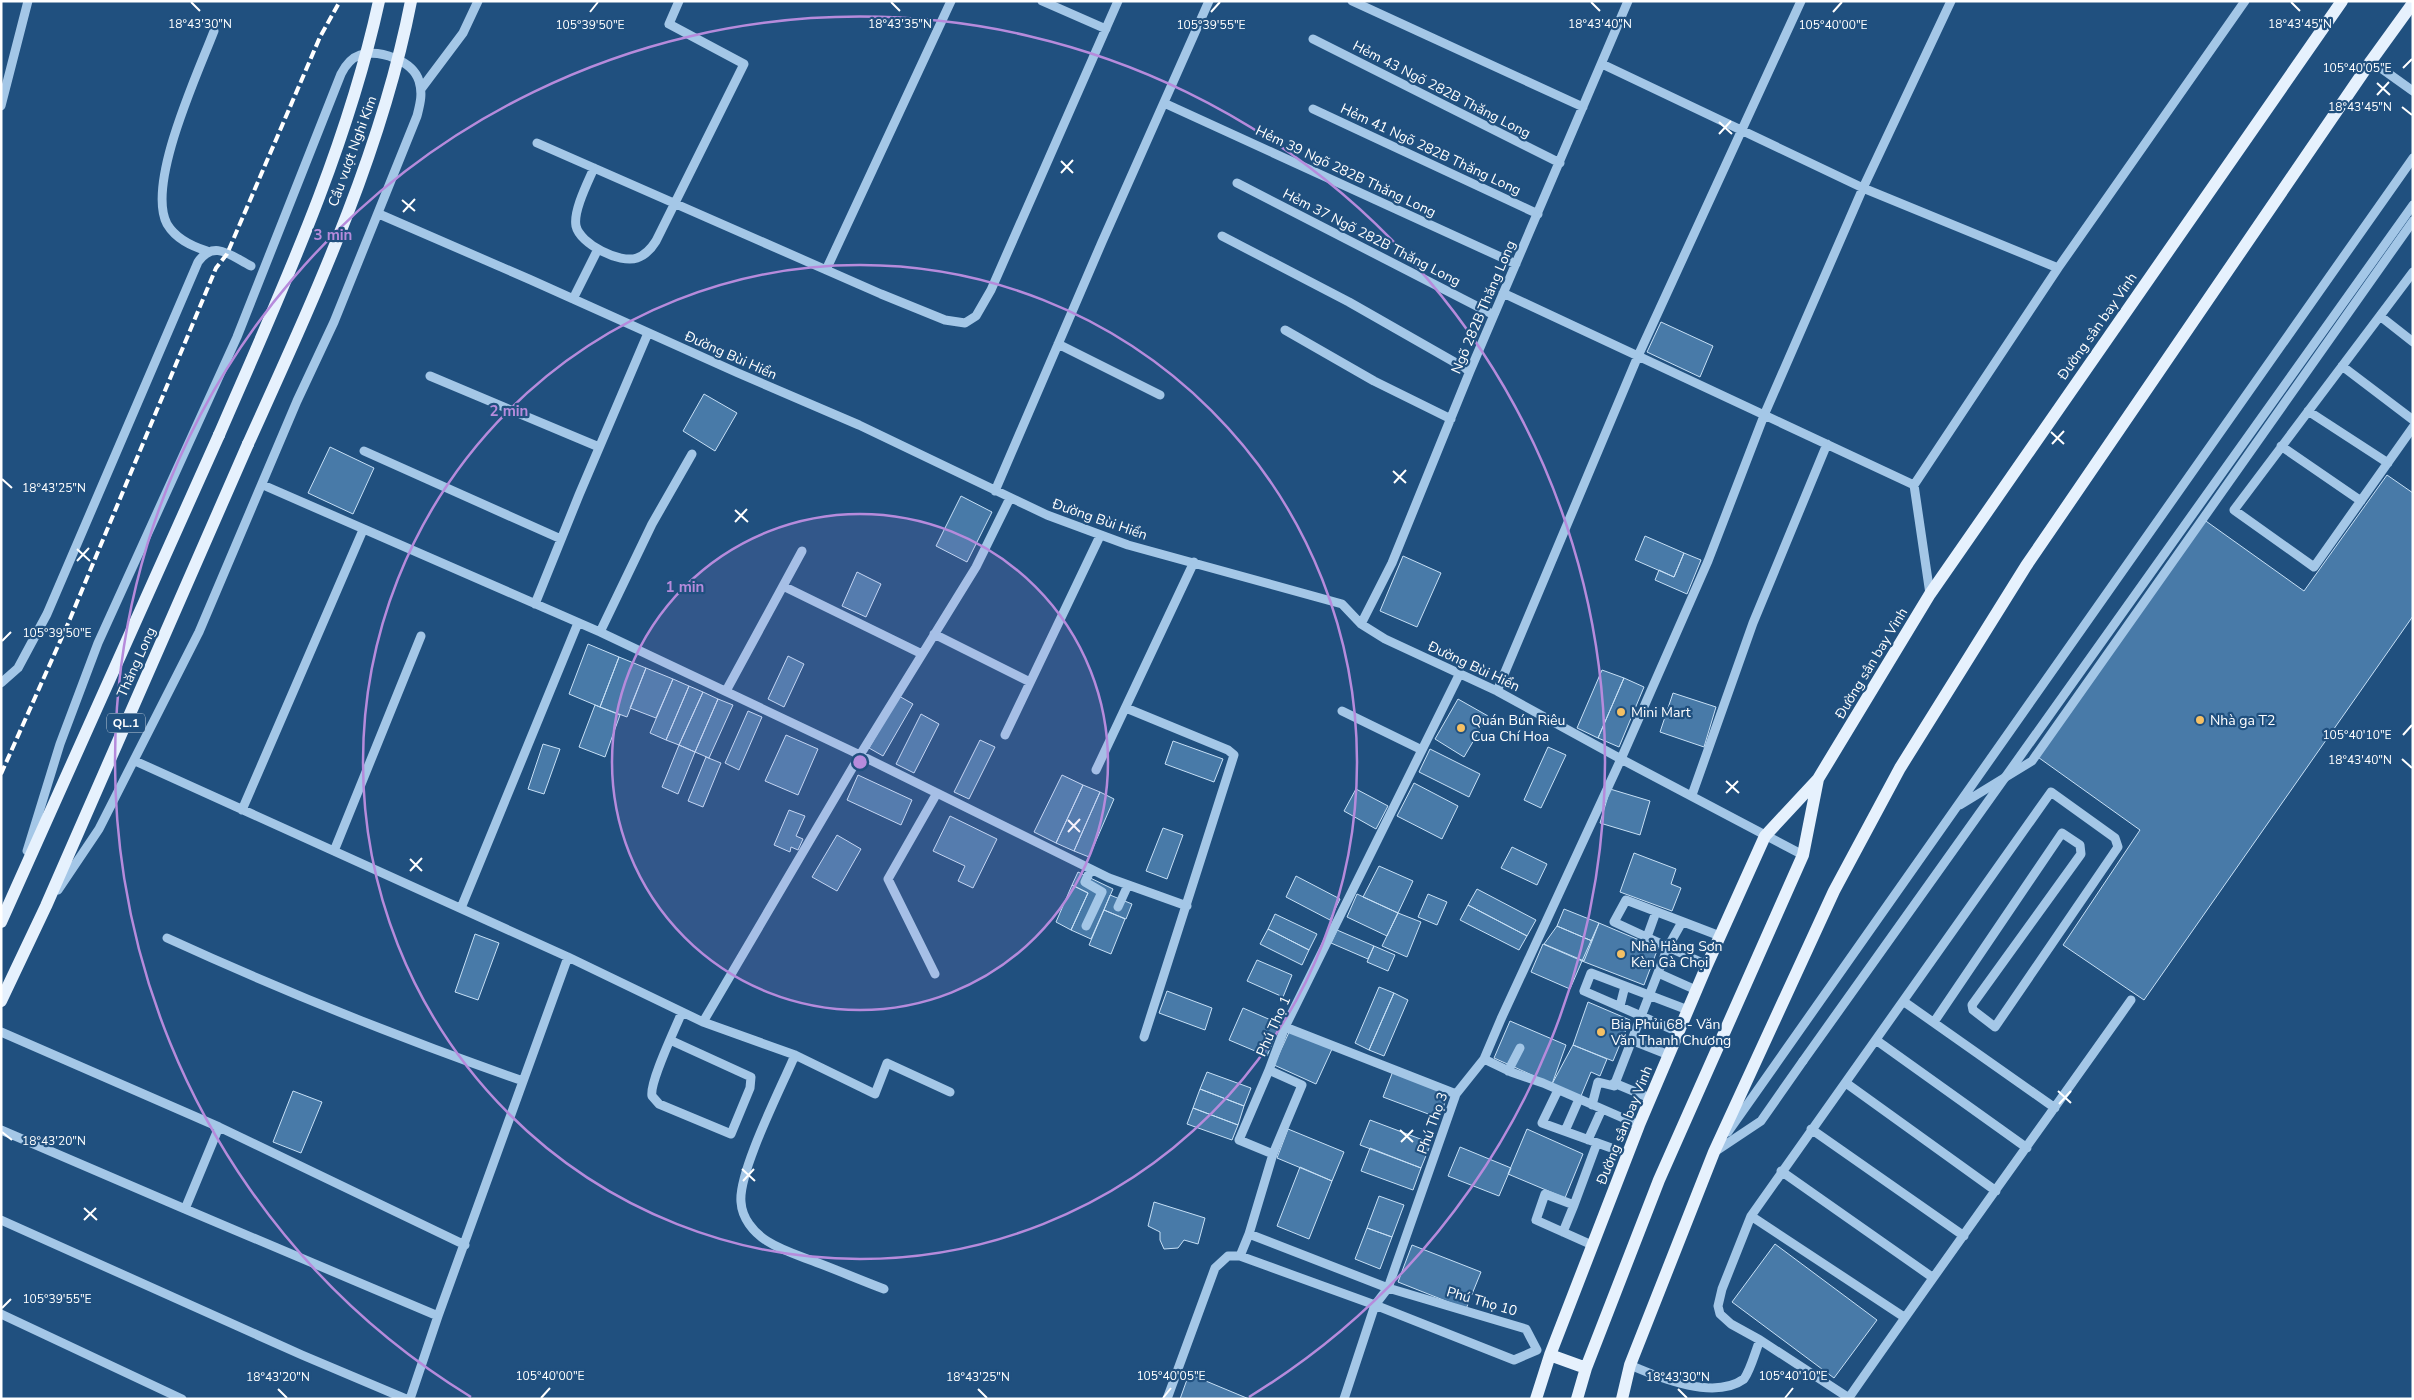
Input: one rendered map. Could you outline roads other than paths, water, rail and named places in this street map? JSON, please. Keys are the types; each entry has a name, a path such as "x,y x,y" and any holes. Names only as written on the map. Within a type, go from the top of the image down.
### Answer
{"main road":[{"name":"Cầu vượt Nghi Kim","path":"219,435 320,194 354,95 379,1"},
{"name":"Cầu vượt Nghi Kim","path":"248,444 291,347 366,165 392,85 411,1"},
{"name":"Đường sân bay Vinh","path":"1536,1399 1550,1355 1639,1124 1765,836 1818,779 1930,594 2342,1"},
{"path":"1622,1399 1630,1365 1714,1152 1834,891 1900,768 2026,566 2371,60 2413,2"},
{"name":"Thăng Long","path":"1,922 219,435"},
{"name":"Thăng Long","path":"1,1001 46,906 248,444"},
{"path":"1577,1399 1586,1368 1659,1180 1803,854 1818,779"},
{"path":"1550,1355 1586,1368"}],"street":[{"path":"1,106 28,1"},
{"path":"421,89 463,33 478,1"},
{"path":"594,168 580,204 576,226 582,237 598,249 627,260 646,254 656,241 744,64 669,24 679,1"},
{"path":"826,270 951,1"},
{"path":"1042,1 1106,29"},
{"path":"537,143 826,270 945,320 965,323 976,316 991,290 1118,1"},
{"path":"995,491 1209,1"},
{"path":"1352,1 1583,107"},
{"name":"Ngõ 282B Thăng Long","path":"1361,624 1392,562 1470,371 1628,1"},
{"path":"1497,690 1638,356 1801,1"},
{"name":"Phú Thọ 3","path":"1344,1399 1375,1305 1388,1288 1456,1094 1484,1059 1621,759 1708,562 1765,414 1863,188 1912,89 1951,1"},
{"path":"1930,594 1914,485 2058,268 2245,1"},
{"path":"214,31 175,138 162,181 161,196 164,216 171,230 191,246 207,251 215,249 251,266"},
{"name":"Hẻm 43 Ngõ 282B Thăng Long","path":"1312,39 1560,163"},
{"path":"15,892 60,744 91,659 153,518 238,337 341,74 348,62 358,56 374,54 406,64 416,73 422,98 417,116 379,214 199,632 99,829 46,906"},
{"path":"2371,60 2413,91"},
{"path":"1602,64 1741,132 1863,188 2058,268"},
{"name":"Hẻm 39 Ngõ 282B Thăng Long","path":"1164,103 1516,264"},
{"name":"Hẻm 41 Ngõ 282B Thăng Long","path":"1314,109 1538,214"},
{"path":"1714,1152 2413,158"},
{"name":"Hẻm 37 Ngõ 282B Thăng Long","path":"1237,183 1494,315"},
{"path":"1714,1152 1761,1121 2413,205"},
{"name":"Đường Bùi Hiển","path":"379,214 859,425 1010,498 1100,536 1342,604 1361,624 1385,639 1497,690 1621,759 1692,795 1765,836 1803,854"},
{"path":"1955,808 2032,760 2413,222"},
{"path":"1222,236 1350,302 1470,371"},
{"path":"574,299 598,249"},
{"path":"1,683 18,668 38,635 198,262 207,251"},
{"path":"2413,272 2234,510 2314,567 2413,427"},
{"path":"1504,293 1914,485"},
{"path":"2380,316 2413,342"},
{"path":"1285,330 1374,382 1451,419"},
{"path":"535,604 648,333"},
{"path":"1058,344 1160,395"},
{"path":"2342,366 2413,420"},
{"path":"430,376 600,447"},
{"path":"2308,410 2388,462"},
{"path":"1692,795 1753,623 1827,444"},
{"path":"2281,446 2361,501"},
{"path":"364,451 561,539"},
{"path":"600,632 652,524 692,454"},
{"path":"262,485 600,632 860,755 1128,886 1187,906"},
{"path":"703,1022 860,755 976,567 1010,498"},
{"path":"242,810 363,530"},
{"path":"1005,735 1100,536"},
{"path":"726,691 802,551"},
{"path":"1096,770 1194,562"},
{"path":"783,586 922,654"},
{"path":"460,908 578,623"},
{"path":"934,634 1030,682"},
{"path":"334,851 421,636"},
{"name":"Phú Thọ 1","path":"1240,1256 1250,1234 1273,1154 1302,1085 1269,1070 1285,1027 1460,673"},
{"path":"1126,708 1228,750 1234,756 1200,856 1187,906 1144,1037"},
{"path":"1342,711 1422,750"},
{"path":"135,761 568,957 703,1022 795,1055 875,1094 888,1063 950,1092"},
{"path":"1934,1022 2062,833 2080,845 2081,854 1972,1005 1973,1010 1994,1027 2118,847 2115,838 2051,792 1751,1216 1722,1289 1718,1306 1725,1320 1760,1340 1848,1398 1932,1277 1964,1236 2131,1000"},
{"path":"935,974 888,879 937,793"},
{"path":"1086,926 1102,892 1085,882 1091,869"},
{"path":"1118,907 1128,886"},
{"path":"1707,965 1614,922 1626,900 1720,936"},
{"path":"1647,937 1656,912"},
{"path":"1614,1084 1668,947 1682,922"},
{"path":"167,938 262,980 464,1060 523,1081"},
{"path":"410,1399 438,1316 568,957"},
{"path":"1678,1032 1584,991 1591,973 1688,1010"},
{"path":"1658,973 1696,990"},
{"path":"1620,1006 1625,986"},
{"path":"1903,1001 2055,1108"},
{"path":"670,1040 751,1077 750,1088 731,1134 659,1104 652,1096 654,1081 670,1040 682,1012"},
{"path":"1285,1027 1456,1094"},
{"path":"1,1032 219,1127 465,1244"},
{"path":"1632,1040 1669,1055"},
{"path":"1876,1040 2027,1148"},
{"path":"1508,1071 1520,1048"},
{"path":"795,1055 758,1139 743,1180 741,1190 742,1210 746,1222 755,1232 778,1248 884,1289"},
{"path":"1484,1059 1508,1071 1639,1124"},
{"path":"1269,1070 1239,1140 1273,1154"},
{"path":"1592,1105 1598,1082 1614,1086 1614,1084 1650,1098"},
{"path":"1846,1083 1996,1191"},
{"path":"1558,1090 1542,1123 1628,1154"},
{"path":"1565,1131 1580,1099"},
{"path":"1563,1232 1574,1205 1602,1109"},
{"path":"185,1209 219,1127"},
{"path":"1811,1129 1964,1236"},
{"path":"1,1130 438,1316"},
{"path":"1781,1172 1932,1277"},
{"path":"1574,1205 1545,1194 1536,1220 1592,1245"},
{"path":"1751,1216 1904,1317"},
{"path":"1,1220 122,1272 302,1355 406,1399"},
{"name":"Phú Thọ 10","path":"1250,1234 1388,1288 1526,1329 1537,1350"},
{"path":"1167,1399 1216,1268 1228,1256 1240,1256 1375,1305 1514,1360 1537,1350 1550,1355"},
{"path":"1,1314 182,1399"},
{"path":"1630,1365 1692,1393 1713,1396 1727,1393 1745,1378 1760,1340"}],"railway":[{"path":"1,774 70,619 216,268 227,254 320,37 340,1"}],"place":[{"name":"Mini Mart","path":"1621,712"},
{"name":"Nhà ga T2","path":"2200,720"},
{"name":"Quán Bún Riêu Cua Chí Hoa","path":"1461,728"},
{"name":"Nhà Hàng Sơn Kèn Gà Chọi","path":"1621,954"},
{"name":"Bia Phủi 68 - Văn Văn Thanh Chương","path":"1601,1032"}]}
